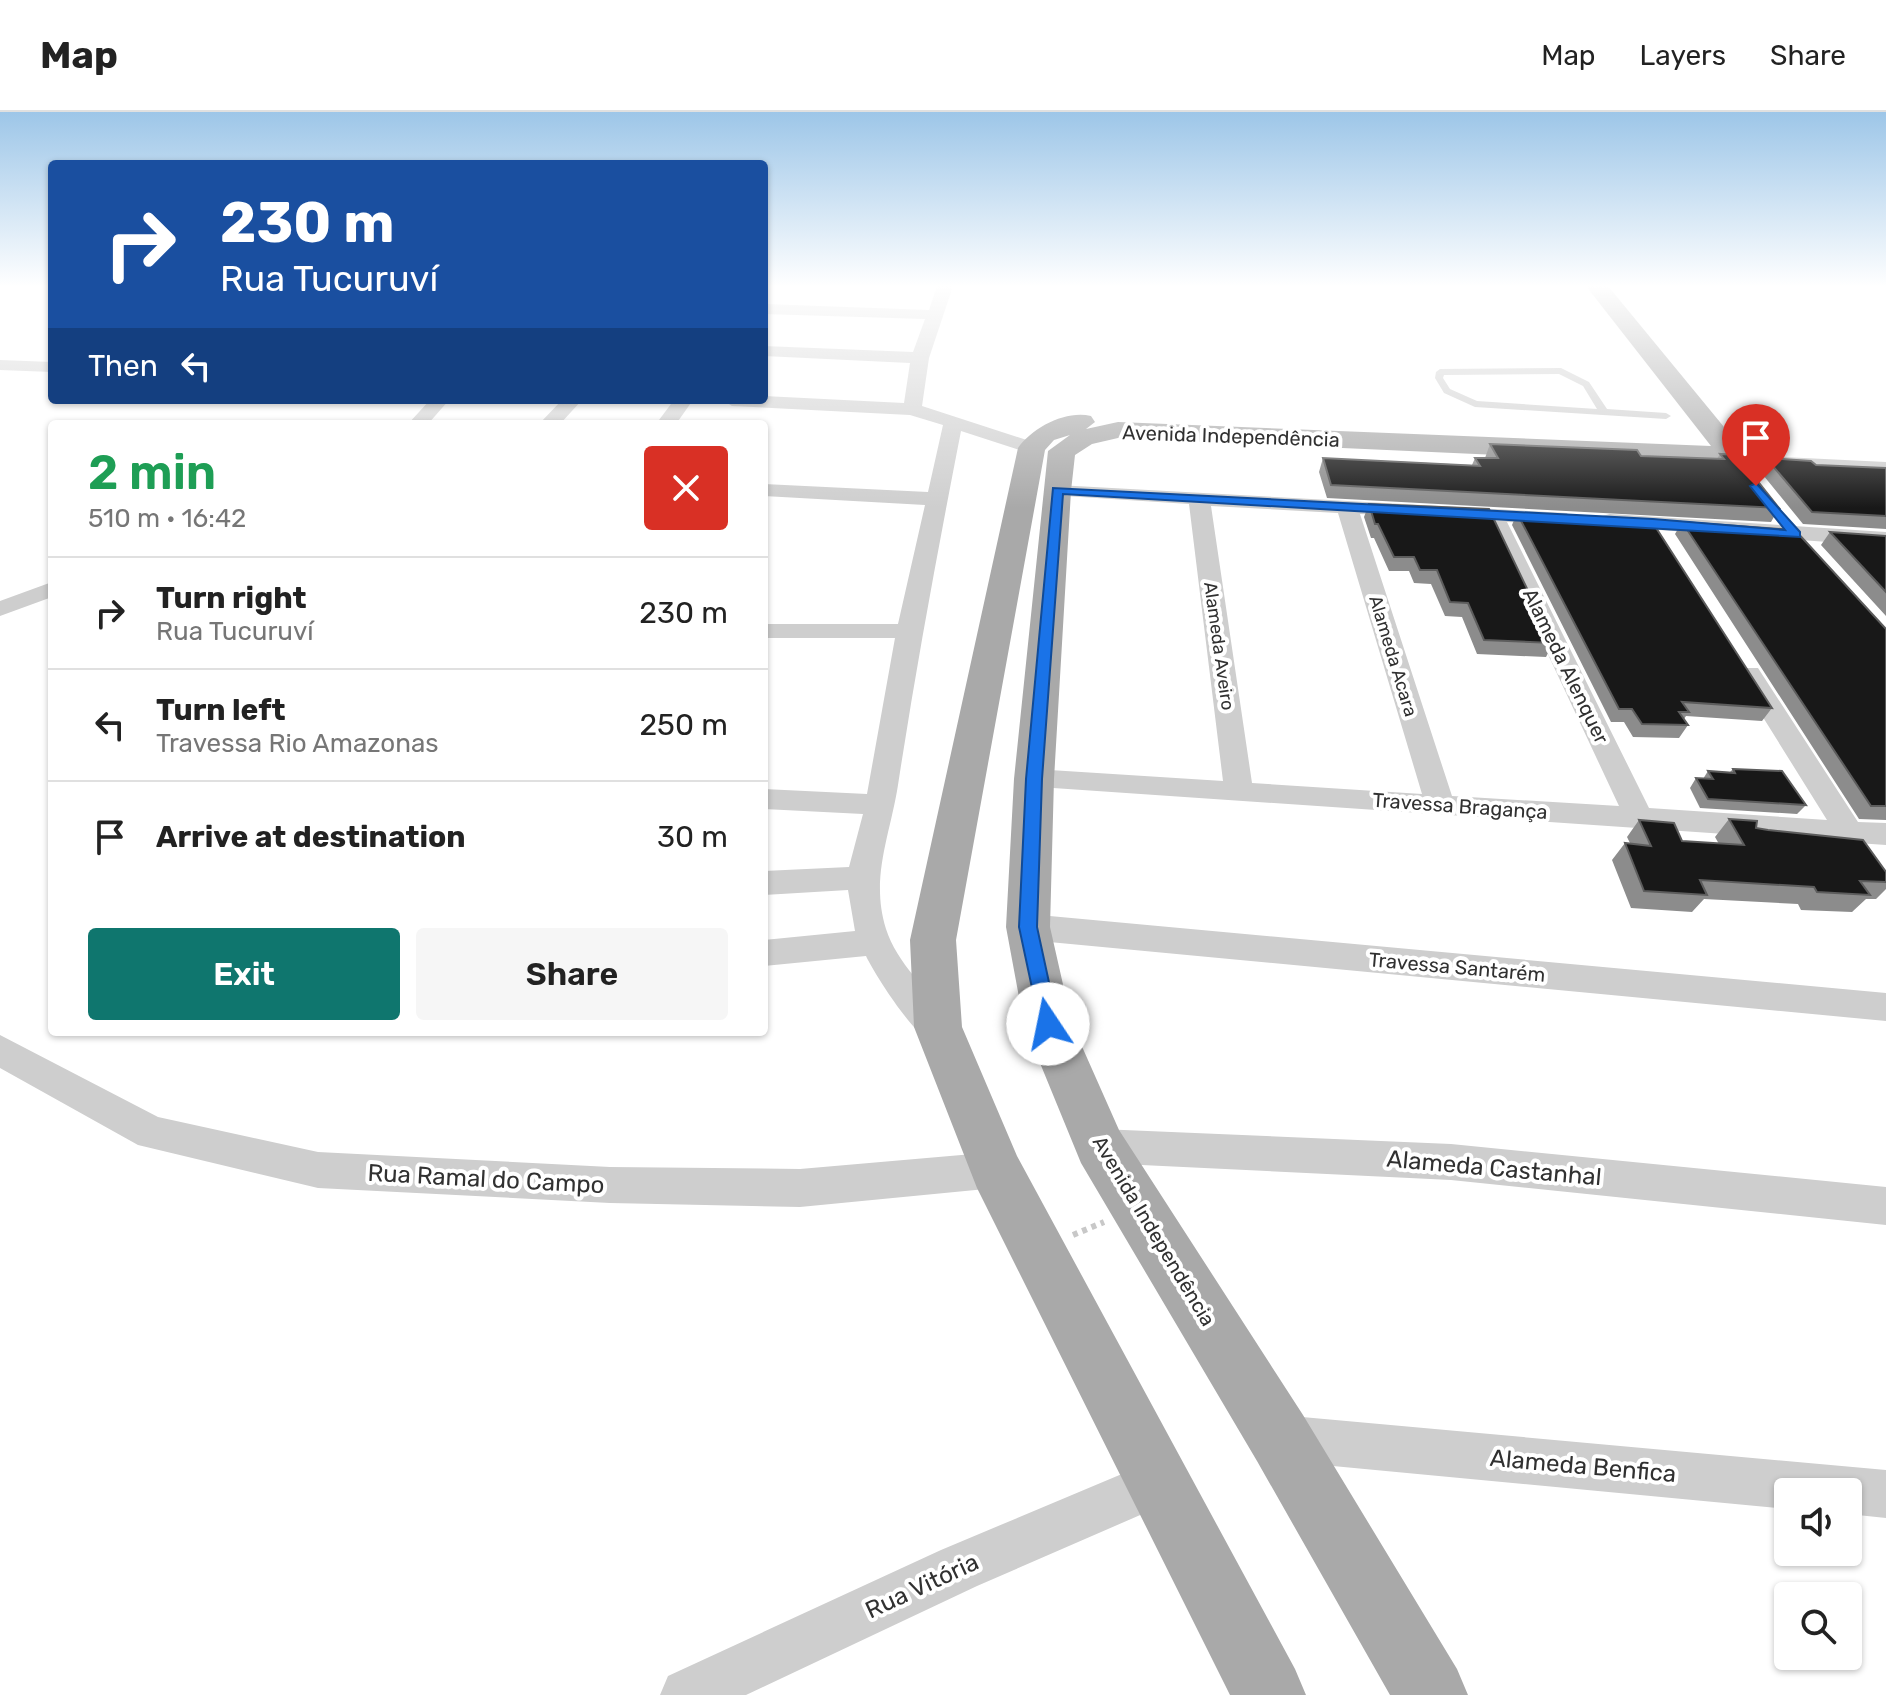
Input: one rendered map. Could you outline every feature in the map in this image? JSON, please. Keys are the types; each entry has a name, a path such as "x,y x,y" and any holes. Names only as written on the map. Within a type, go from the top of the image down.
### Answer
{"main road":[{"path":"1651,360 1721,456"},
{"path":"1649,392 1666,416"},
{"name":"Avenida Independência","path":"1015,443 1059,427 1098,420 1622,443 1662,441 1674,437 1676,432 1666,416"},
{"name":"Avenida Independência","path":"1431,1695 1280,1438 1100,1146 1048,1024 1028,927 1034,779 1062,451 1083,438 1118,430 1721,456"},
{"path":"1015,443 933,940 938,1027 996,1170 1269,1695"}],"street":[{"path":"912,409 920,360"},
{"path":"0,365 48,367"},
{"path":"768,402 912,409 950,437 1015,443"},
{"path":"422,420 436,404"},
{"path":"553,420 569,404"},
{"path":"938,1027 889,969 870,929 862,878 880,805 909,631 950,437"},
{"path":"1721,456 1886,468"},
{"path":"1721,456 1756,486"},
{"path":"768,490 935,499"},
{"path":"1057,491 1653,523 1886,539"},
{"name":"Alameda Aveiro","path":"1199,499 1239,792"},
{"name":"Alameda Acara","path":"1347,507 1440,805"},
{"path":"1776,510 1816,556"},
{"name":"Alameda Alenquer","path":"1493,515 1639,818"},
{"path":"1653,523 1670,550"},
{"path":"0,609 48,591"},
{"path":"768,631 909,631"},
{"path":"1738,657 1849,831"},
{"name":"Travessa Bragança","path":"1034,779 1886,834"},
{"path":"768,799 880,805"},
{"path":"768,883 862,878"},
{"name":"Travessa Santarém","path":"1028,927 1886,1007"},
{"path":"768,953 876,942"},
{"name":"Rua Ramal do Campo","path":"0,1050 151,1133 318,1170 610,1185 800,1188 996,1170"},
{"name":"Alameda Castanhal","path":"1100,1146 1451,1162 1886,1206"},
{"name":"Alameda Benfica","path":"1280,1438 1886,1494"},
{"name":"Rua Vitória","path":"687,1695 959,1568 1160,1482"}],"lane":[{"path":"1604,412 1586,384 1561,371 1440,372 1439,378 1447,391 1475,404 1666,416"}],"path":[{"path":"1038,1248 1139,1208"}],"building":[{"path":"1490,444 1637,450 1641,456 1724,459 1720,454 1737,455 1779,508 1331,485 1323,458 1480,466 1475,458 1498,458"},
{"path":"1766,458 1811,461 1816,465 1886,468 1886,516 1812,512"},
{"path":"1369,504 1489,509 1553,643 1484,640 1468,603 1450,602 1437,570 1420,570 1414,557 1394,557 1378,524 1375,524"},
{"path":"1517,513 1651,520 1772,708 1682,702 1689,712 1679,712 1688,725 1642,724 1632,709 1619,709"},
{"path":"1682,522 1795,530 1886,629 1886,806 1871,806"},
{"path":"1830,532 1886,536 1886,592"},
{"path":"1733,769 1782,771 1806,805 1708,799 1696,778 1713,779 1708,771 1735,773"},
{"path":"1729,819 1757,821 1756,828 1768,830 1863,840 1886,872 1886,882 1860,881 1870,895 1817,892 1814,887 1700,880 1707,895 1644,891 1625,843 1651,846 1639,820 1674,823 1682,841 1744,845"}],"route":[{"path":"1048,1024 1028,927 1034,779 1057,491 1653,523 1796,534 1756,486"}]}
